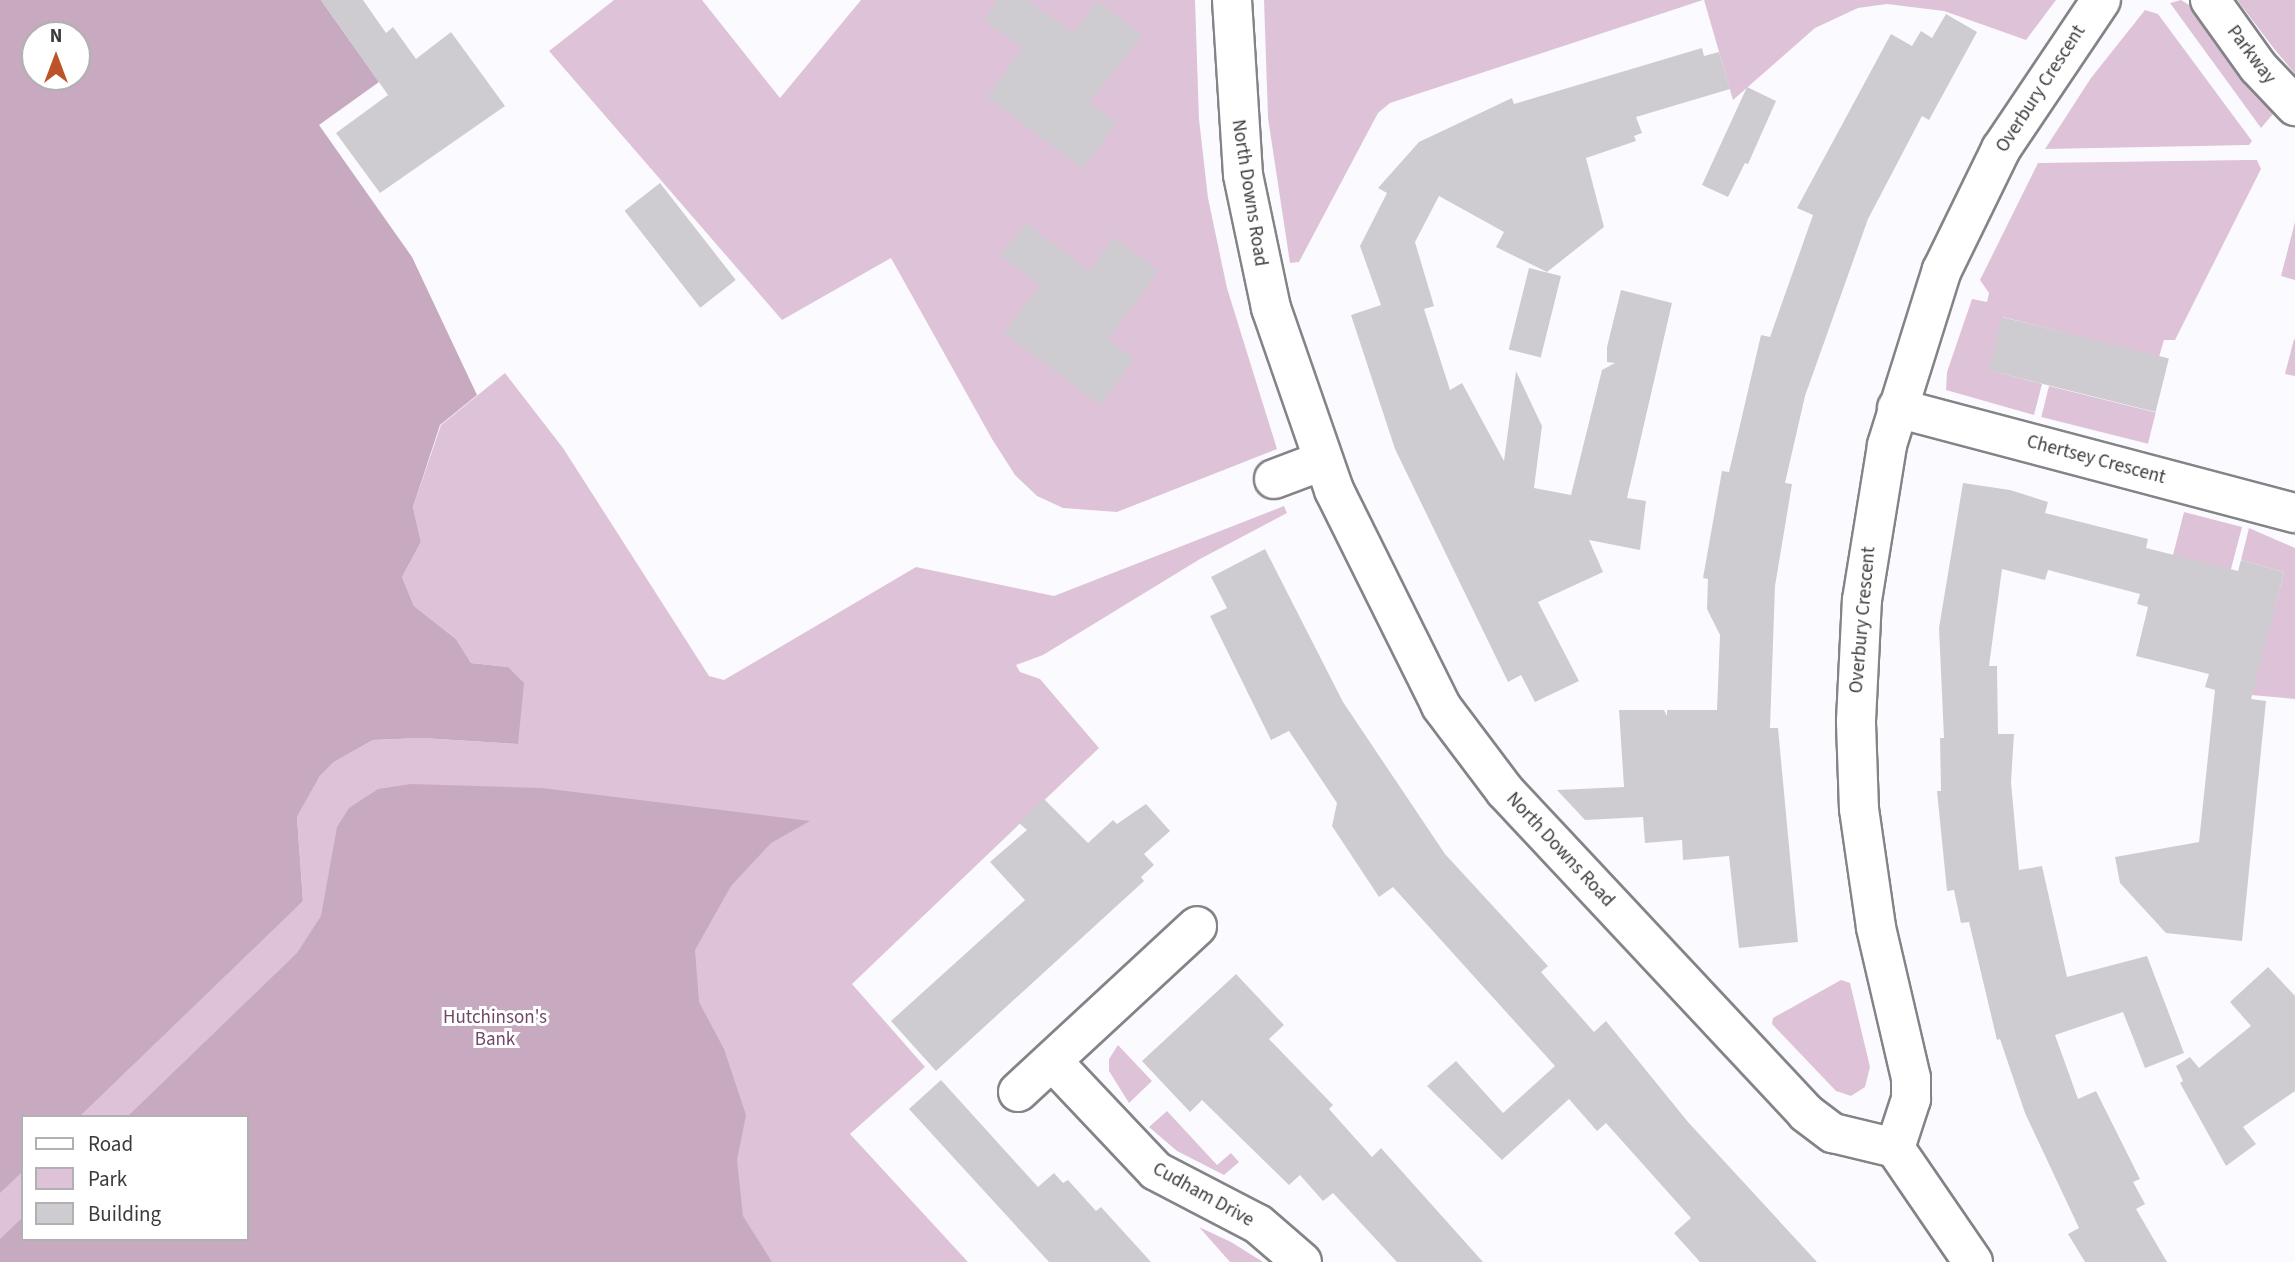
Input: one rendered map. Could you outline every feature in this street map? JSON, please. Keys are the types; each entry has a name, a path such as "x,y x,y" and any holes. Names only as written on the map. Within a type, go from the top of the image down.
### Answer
{"street":[{"name":"North Downs Road","path":"1232,0 1238,131 1253,237 1281,343 1322,461 1424,675 1477,759 1805,1113 1833,1133 1895,1148"},
{"name":"Overbury Crescent","path":"1895,1148 1911,1099 1911,1078 1870,893 1859,809 1856,711 1868,546 1896,408 1933,295 1982,184 2026,108 2101,0"},
{"name":"Parkway","path":"2210,0 2259,67 2295,106"},
{"name":"Chertsey Crescent","path":"1896,408 2295,513"},
{"path":"1274,478 1322,461"},
{"path":"1018,1091 1197,926"},
{"name":"Cudham Drive","path":"1052,1060 1156,1171 1258,1224 1303,1262"},
{"path":"1895,1148 1973,1262"}],"green space":[{"path":"0,0 113,0 292,911 303,901 297,817 320,776 334,762 373,740 421,738 518,744 508,667 471,663 456,639 414,606 402,577 421,542 413,507 441,425 505,373 563,448 709,676 724,680 916,567 1054,596 1284,506 1287,513 1200,559 1043,655 1016,665 1020,672 1040,679 1099,748 852,984 925,1067 850,1134 968,1262 0,1262"},
{"path":"0,0 321,0 379,82 319,125 412,257 477,395 440,425 413,507 421,542 402,577 414,606 456,639 471,663 508,667 524,683 518,744 421,738 373,740 334,762 320,776 297,817 303,901 81,1115 21,1115 21,1173 0,1193"},
{"path":"614,0 702,0 780,98 861,0 1195,0 1199,119 1208,198 1227,288 1277,449 1117,512 1063,508 1037,496 1015,475 992,439 891,258 782,320 549,51"},
{"path":"1264,0 1703,0 1390,103 1378,113 1299,262 1290,263 1268,118"},
{"path":"1704,0 2056,0 2026,40 1944,11 1887,4 1858,8 1815,28 1733,100"},
{"path":"2181,0 2189,5 2273,114 2261,128 2170,3"},
{"path":"2237,0 2295,0 2295,74 2275,50"},
{"path":"2145,10 2158,14 2252,141 2249,145 2045,149 2091,78"},
{"path":"2257,160 2261,169 2175,340 2164,340 2159,357 2003,317 1989,370 2042,384 2034,415 1946,390 1947,372 1972,299 1987,302 1989,293 1980,280 2038,163"},
{"path":"2295,222 2295,280 2281,276"},
{"path":"2295,340 2295,376 2285,374"},
{"path":"2049,386 2156,413 2148,444 2041,417"},
{"path":"2184,512 2242,527 2231,569 2162,598"},
{"path":"2249,528 2295,548 2295,699 2251,695 2284,572 2241,560"},
{"name":"Hutchinson's Bank","path":"411,784 542,788 810,821 771,843 731,886 695,950 699,1002 724,1049 746,1115 737,1160 743,1216 772,1262 0,1262 0,1239 21,1219 21,1241 248,1241 248,1115 129,1115 297,953 321,916 337,827 349,808 378,789"},
{"path":"1841,980 1850,983 1870,1067 1865,1087 1851,1096 1836,1091 1772,1024 1773,1018"},
{"path":"1118,1045 1152,1081 1129,1103 1109,1071 1109,1059"},
{"path":"1167,1111 1217,1165 1231,1153 1239,1162 1224,1175 1177,1151 1149,1127"},
{"path":"1199,1227 1231,1242 1263,1262 1230,1262"}],"building":[{"path":"321,0 363,0 386,33 393,27 416,59 451,32 505,106 380,193 336,133 388,95"},
{"path":"998,0 1027,0 1073,33 1097,1 1142,35 1090,103 1117,122 1083,169 987,97 1023,48 984,20"},
{"path":"1946,14 1977,32 1929,120 1922,116 1868,219 1805,396 1785,483 1792,484 1775,586 1770,728 1778,728 1798,942 1739,948 1729,856 1683,860 1682,840 1645,843 1643,817 1585,820 1557,790 1624,787 1619,710 1664,710 1667,716 1667,710 1717,710 1720,635 1707,609 1708,579 1703,578 1722,471 1729,472 1761,335 1770,337 1813,215 1797,208 1891,34 1912,46 1921,31 1932,38"},
{"path":"1702,48 1704,56 1719,52 1730,89 1636,117 1642,133 1634,136 1636,141 1586,158 1604,227 1547,272 1496,247 1504,232 1439,196 1415,242 1434,306 1424,309 1450,390 1462,383 1504,461 1516,371 1542,426 1534,488 1571,495 1602,370 1615,363 1607,362 1607,347 1621,290 1672,303 1627,498 1646,501 1640,550 1589,540 1603,572 1538,602 1579,681 1535,702 1521,675 1508,682 1395,449 1351,315 1381,305 1360,246 1387,193 1378,188 1419,142 1512,98 1514,104"},
{"path":"1747,87 1776,101 1748,164 1745,163 1728,197 1702,185"},
{"path":"660,183 736,280 700,308 625,211"},
{"path":"1026,223 1089,271 1114,237 1159,271 1108,339 1134,359 1100,405 1004,333 1040,285 1000,256"},
{"path":"1529,268 1561,276 1541,357 1509,350"},
{"path":"2002,317 2169,359 2156,412 1989,370"},
{"path":"1963,483 2010,490 2048,502 2045,513 2148,539 2146,548 2238,571 2241,560 2284,572 2251,699 2266,701 2242,941 2166,933 2120,883 2115,857 2199,842 2215,690 2205,687 2209,674 2136,656 2148,607 2137,604 2140,594 2048,570 2045,580 2002,569 1989,666 1997,666 1998,734 2014,734 2011,782 2019,870 2042,866 2067,977 2147,956 2184,1053 2145,1068 2123,1012 2055,1035 2078,1099 2096,1091 2140,1179 2133,1182 2145,1204 2136,1209 2167,1262 2085,1262 2068,1234 2079,1228 2025,1113 2000,1039 1997,1040 1969,922 1961,923 1954,890 1947,891 1937,791 1941,791 1940,738 1944,738 1939,628"},
{"path":"1265,549 1343,702 1445,854 1548,966 1541,972 1594,1032 1606,1021 1688,1122 1817,1262 1700,1262 1674,1233 1691,1218 1606,1123 1597,1131 1569,1099 1502,1160 1427,1086 1456,1061 1503,1113 1555,1066 1393,887 1379,897 1332,826 1337,803 1289,731 1271,740 1210,616 1227,608 1211,577"},
{"path":"1044,799 1088,843 1113,820 1117,824 1146,804 1170,831 1144,854 1154,865 1141,877 1144,881 936,1071 891,1021 1025,900 990,862 1027,830 1019,823"},
{"path":"2268,967 2295,996 2295,1091 2243,1127 2256,1144 2226,1166 2180,1083 2183,1081 2176,1066 2190,1057 2199,1068 2251,1026 2230,1002"},
{"path":"1236,974 1284,1025 1269,1039 1333,1105 1329,1109 1372,1157 1381,1148 1483,1262 1397,1262 1333,1193 1323,1201 1300,1175 1289,1185 1202,1100 1190,1112 1142,1061"},
{"path":"941,1080 1038,1187 1054,1173 1063,1183 1068,1180 1096,1211 1101,1207 1151,1262 1049,1262 909,1109"}]}
